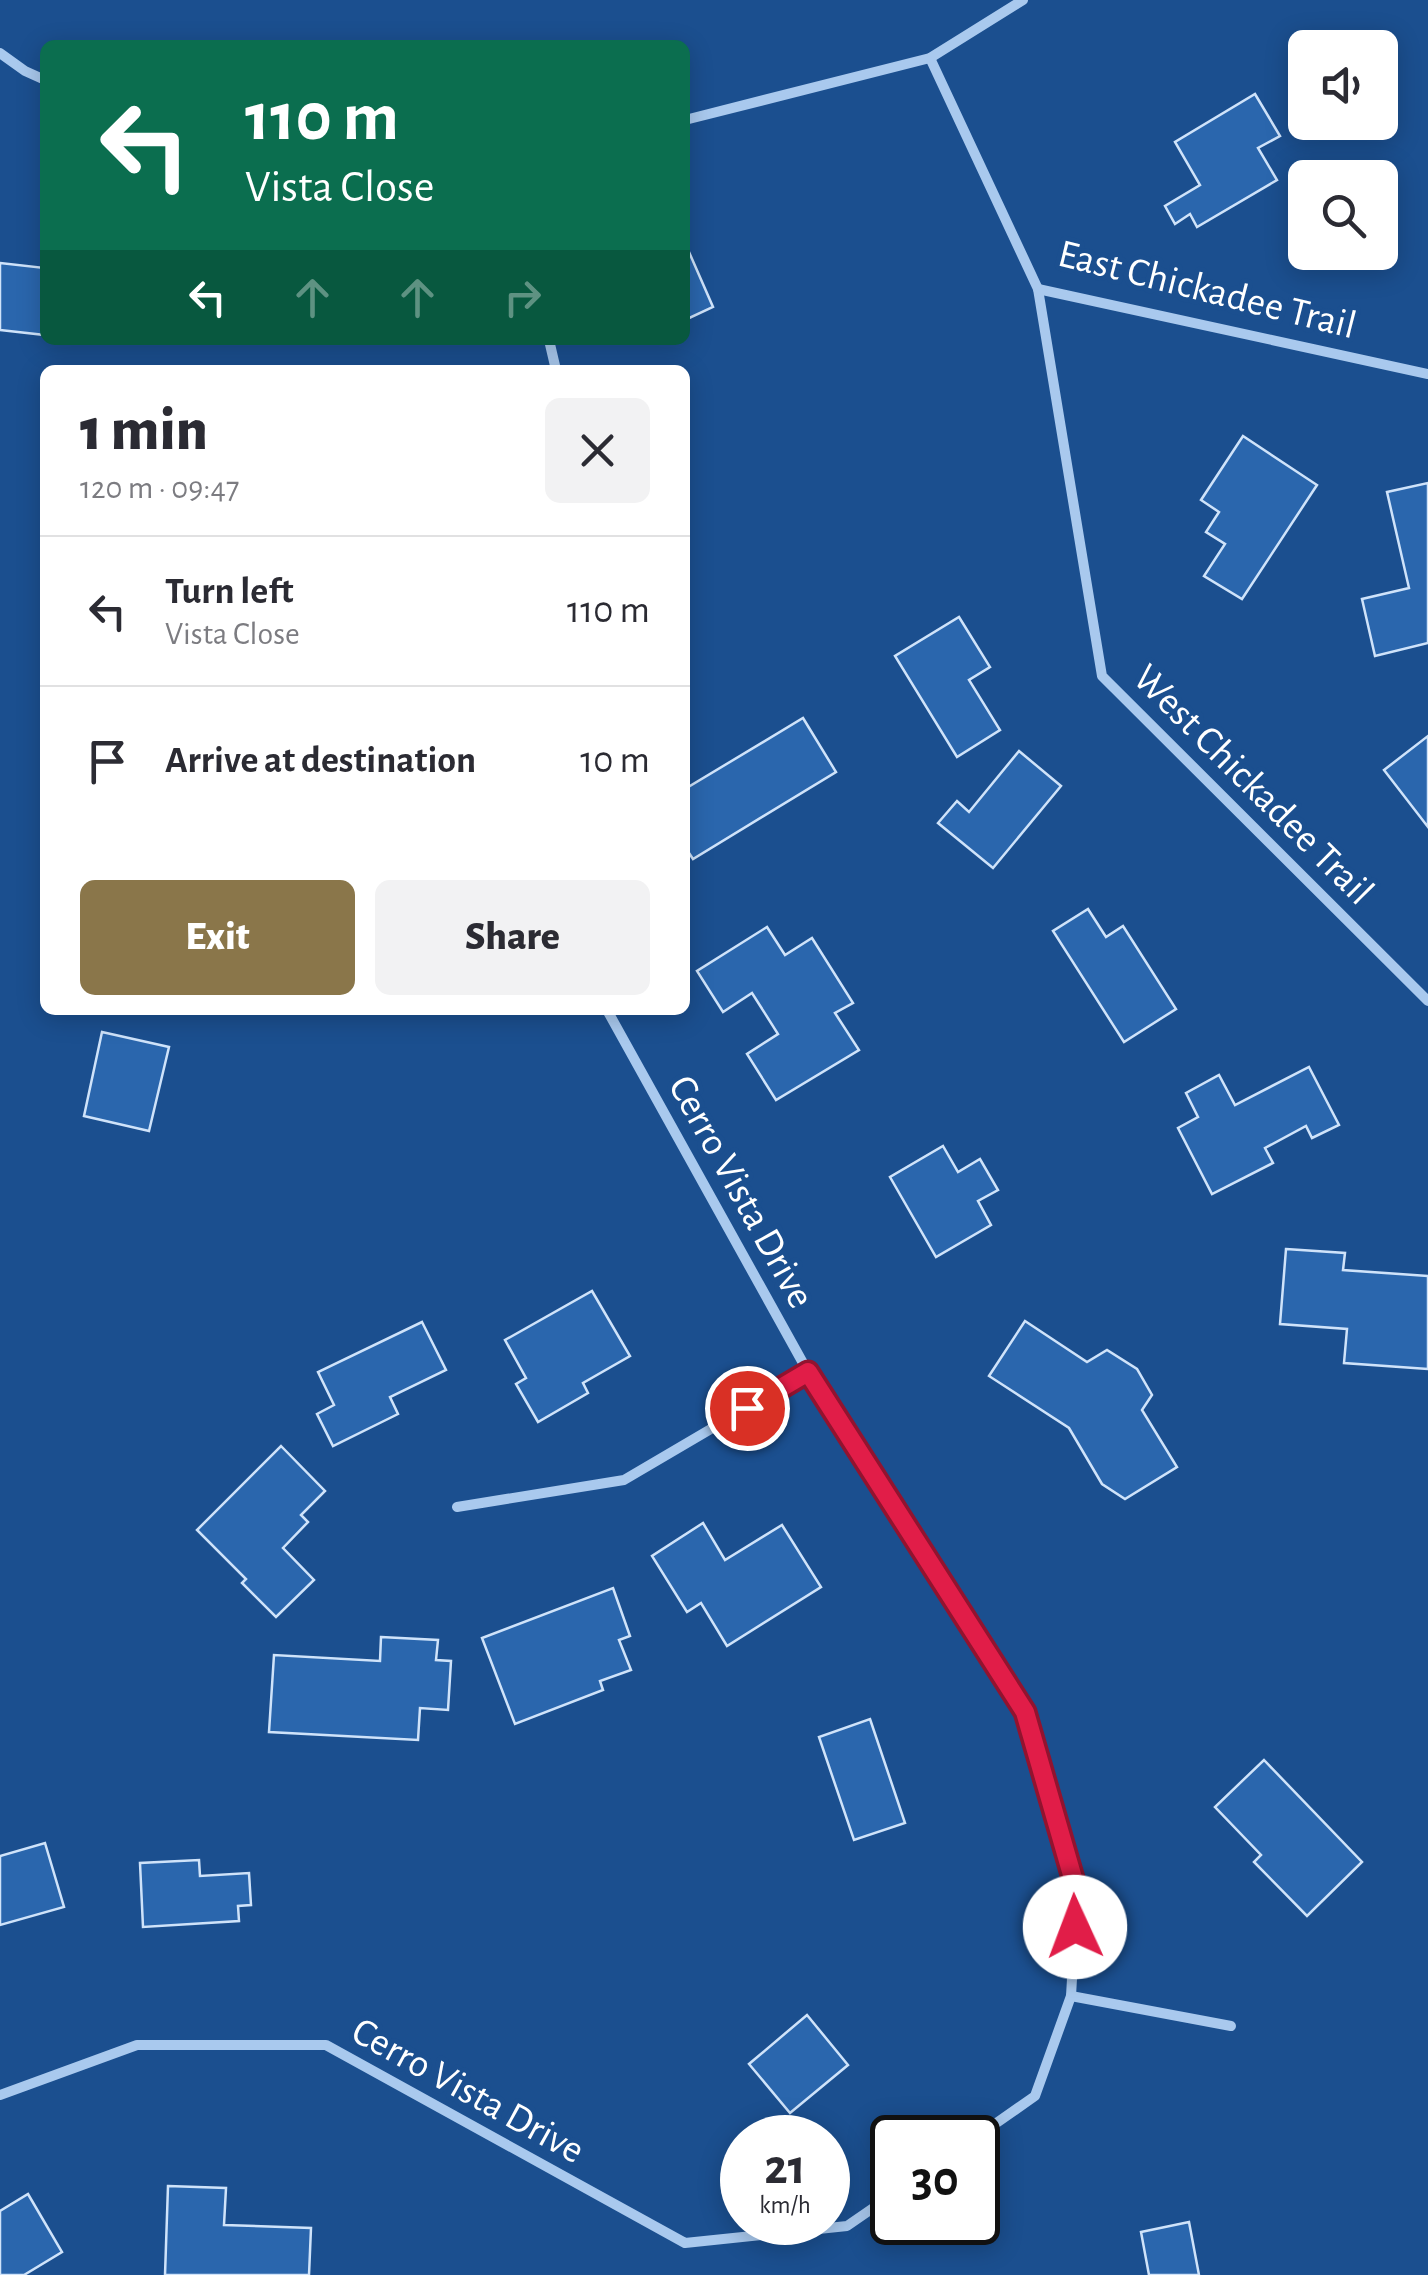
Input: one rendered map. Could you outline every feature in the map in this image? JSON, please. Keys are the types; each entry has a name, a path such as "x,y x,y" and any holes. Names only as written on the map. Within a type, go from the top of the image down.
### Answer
{"street":[{"path":"690,119 930,58 1023,0"},
{"path":"0,53 40,78"},
{"name":"East Chickadee Trail","path":"930,58 1038,289 1428,374"},
{"name":"West Chickadee Trail","path":"1038,289 1102,676 1428,1001"},
{"name":"Cerro Vista Drive","path":"610,1015 808,1372 1025,1712 1077,1892 1071,1996 1036,2096 1000,2121"},
{"path":"458,1507 624,1480 808,1372"},
{"path":"1071,1996 1231,2026"},
{"name":"Cerro Vista Drive","path":"0,2095 138,2045 326,2045 685,2244 847,2226 870,2210"}],"building":[{"path":"1255,94 1280,136 1258,148 1277,180 1197,227 1190,214 1175,224 1165,206 1200,185 1175,142"},
{"path":"690,254 713,307 690,318"},
{"path":"0,263 40,267 40,334 0,330"},
{"path":"1243,436 1317,485 1242,599 1204,576 1225,544 1206,532 1219,512 1201,500"},
{"path":"1428,483 1428,643 1375,656 1362,599 1409,588 1387,492"},
{"path":"959,617 990,667 969,680 1000,730 957,757 895,656"},
{"path":"803,718 836,772 693,859 690,786"},
{"path":"1428,736 1428,827 1384,770"},
{"path":"1019,751 1061,786 993,868 938,823 957,801 969,812"},
{"path":"1088,909 1106,937 1123,926 1176,1009 1124,1042 1053,931"},
{"path":"767,927 785,955 812,938 853,1003 835,1013 859,1050 776,1100 747,1054 778,1034 752,993 723,1012 697,971"},
{"path":"102,1032 169,1047 149,1131 84,1116"},
{"path":"1309,1067 1339,1125 1312,1138 1306,1126 1265,1148 1273,1163 1212,1194 1178,1128 1198,1117 1186,1093 1219,1075 1235,1105"},
{"path":"943,1146 958,1172 980,1159 998,1190 978,1201 991,1225 936,1257 890,1177"},
{"path":"1286,1249 1345,1253 1343,1270 1428,1276 1428,1369 1344,1363 1347,1329 1280,1324"},
{"path":"592,1291 630,1356 583,1383 588,1393 538,1422 516,1384 526,1378 505,1340"},
{"path":"1025,1321 1087,1362 1107,1350 1137,1369 1152,1395 1142,1410 1177,1467 1125,1499 1102,1484 1069,1428 989,1376"},
{"path":"422,1322 446,1370 390,1397 398,1414 333,1446 317,1414 334,1405 318,1372"},
{"path":"281,1446 325,1491 301,1515 308,1522 283,1548 314,1580 276,1617 242,1583 246,1579 197,1530"},
{"path":"703,1523 725,1560 782,1525 821,1587 727,1646 701,1603 687,1612 652,1556"},
{"path":"613,1588 630,1636 619,1640 631,1670 600,1681 603,1690 515,1724 482,1638"},
{"path":"381,1637 438,1640 436,1660 451,1661 448,1710 420,1708 418,1740 269,1732 274,1655 380,1661"},
{"path":"870,1719 905,1823 854,1840 819,1737"},
{"path":"1264,1760 1362,1862 1307,1916 1254,1862 1261,1855 1215,1807"},
{"path":"45,1843 64,1907 0,1925 0,1856"},
{"path":"199,1860 200,1876 249,1873 251,1905 238,1906 239,1921 143,1927 140,1863"},
{"path":"807,2015 848,2065 790,2113 749,2064"},
{"path":"168,2186 226,2188 224,2225 311,2228 309,2275 165,2275"},
{"path":"28,2194 62,2252 24,2275 0,2275 0,2211"},
{"path":"1189,2222 1199,2275 1149,2275 1141,2232"}],"route":[{"path":"747,1408 808,1372 1025,1712 1077,1892 1075,1927"}]}
